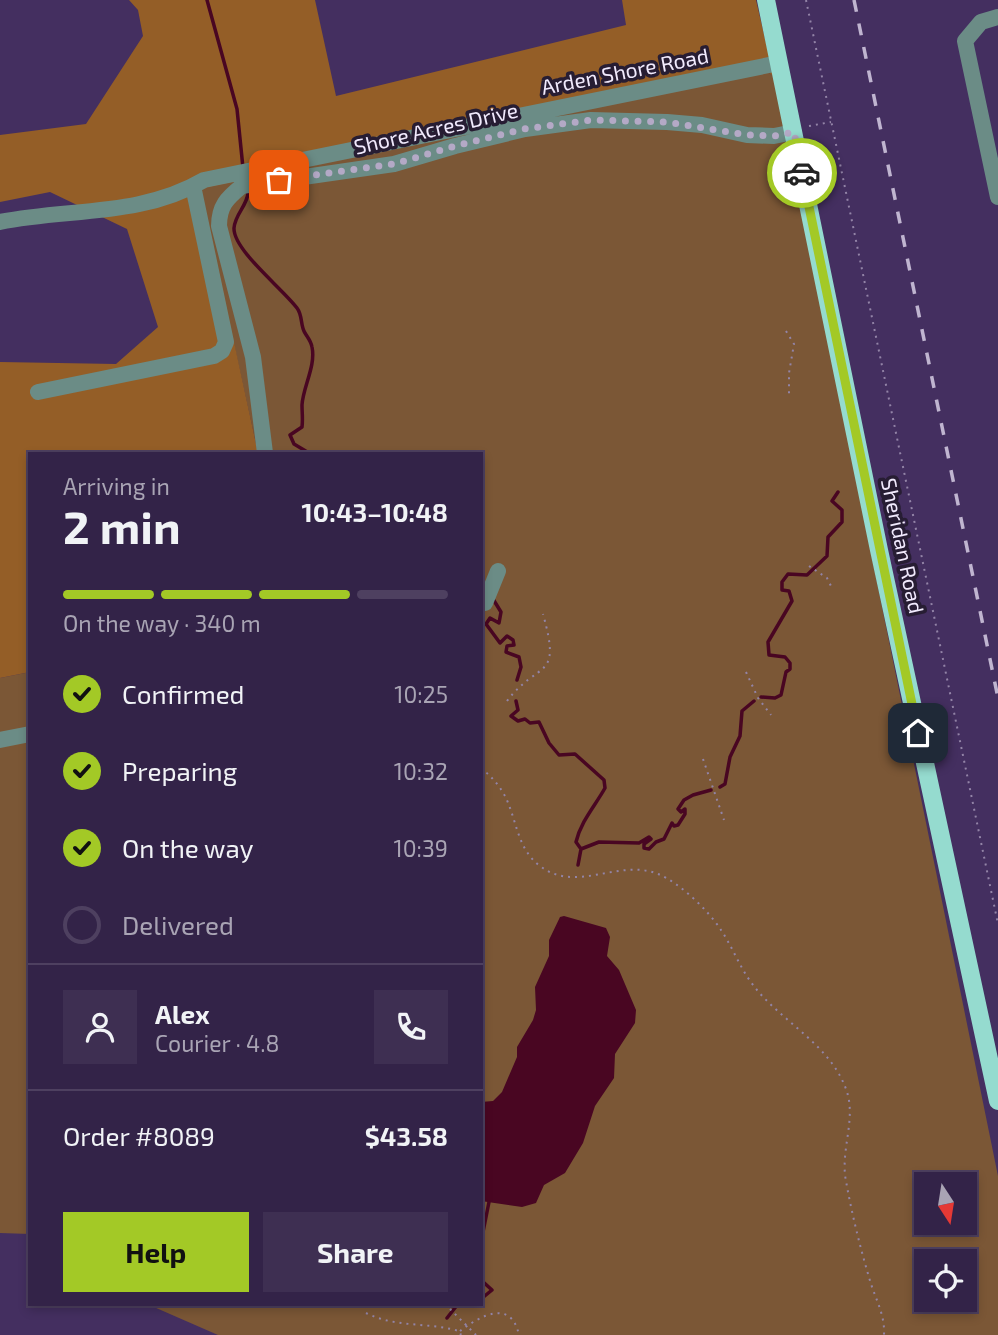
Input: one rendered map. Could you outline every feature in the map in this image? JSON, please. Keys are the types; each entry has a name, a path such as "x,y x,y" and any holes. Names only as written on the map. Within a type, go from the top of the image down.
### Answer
{"main road":[{"name":"Sheridan Road","path":"766,0 878,550 998,1101"}],"street":[{"path":"998,17 981,22 965,41 998,197"},
{"name":"Arden Shore Road","path":"0,222 63,212 127,208 161,199 204,180 779,63"},
{"name":"Shore Acres Drive","path":"265,452 253,357 219,226 219,214 226,199 242,186 394,164 524,129 591,120 667,122 747,135 774,136 794,132"},
{"path":"38,392 219,354 226,342 193,186"},
{"path":"485,603 498,571"},
{"path":"0,740 28,734"}],"path":[{"path":"806,0 998,924"},
{"path":"794,132 832,121"},
{"path":"786,331 794,344 789,373 789,398"},
{"path":"809,566 827,578 832,588"},
{"path":"507,701 546,666 550,657 552,650 543,614"},
{"path":"746,672 758,698 771,715"},
{"path":"703,760 724,820"},
{"path":"483,770 505,797 520,840 537,864 549,873 575,878 644,870 672,882 720,927 752,985 817,1046 835,1068 848,1093 850,1109 845,1145 845,1179 871,1285 883,1315 884,1335"},
{"path":"447,1306 476,1335"},
{"path":"459,1331 492,1312 503,1314 513,1321 519,1335"},
{"path":"366,1313 405,1325 445,1327 459,1331 461,1335"}],"shaded area":[{"path":"129,0 315,0 336,96 626,25 622,0 756,0 774,77 767,71 201,189 258,452 28,452 28,672 0,678 0,362 116,364 158,327 127,229 50,192 0,202 0,135 86,124 143,36 138,10"},
{"path":"767,71 774,77 998,1176 998,1335 218,1335 152,1306 483,1306 483,452 258,452 200,189"},
{"path":"28,672 28,1234 0,1233 0,678"},
{"path":"560,917 606,928 610,937 607,956 619,970 636,1010 635,1023 615,1054 614,1078 595,1106 583,1143 565,1173 544,1185 536,1203 522,1207 483,1201 483,1102 493,1101 502,1092 517,1057 517,1047 533,1020 536,1010 535,987 549,956 549,940"}],"waterway":[{"path":"207,0 237,109 243,168"},
{"path":"248,193 235,223 236,237 250,258 297,308 303,330 312,345 312,362 302,405 302,427 290,435 294,444 307,452"},
{"path":"761,697 775,698 781,695 786,672 790,669 790,663 785,657 769,655 768,642 792,601 789,591 782,590 782,582 788,574 807,575 827,556 828,537 842,522 842,510 832,501 838,492"},
{"path":"493,599 501,612 499,623 490,618 486,624 500,643 507,636 513,640 514,645 507,646 506,652 519,657 521,667 517,680"},
{"path":"516,701 518,710 511,716 518,721 525,719 530,723 539,722 549,743 559,755 575,754 604,780 605,788 578,834 576,842 581,849 578,865"},
{"path":"720,787 725,784 730,757 740,736 742,711 754,701"},
{"path":"581,849 599,842 639,843 649,837 651,839 644,844 644,848 649,849 664,839 672,823 674,826 678,825 685,814 685,809 681,812 678,809 684,800 711,790"},
{"path":"483,1232 489,1202"},
{"path":"483,1282 492,1290 483,1297"},
{"path":"447,1318 456,1306"}],"railway":[{"path":"854,0 998,698"}],"way so far":[{"path":"279,180 394,164 524,129 591,120 702,125 747,135 774,136 794,132 802,173"}],"route":[{"path":"802,173 918,733"}]}
